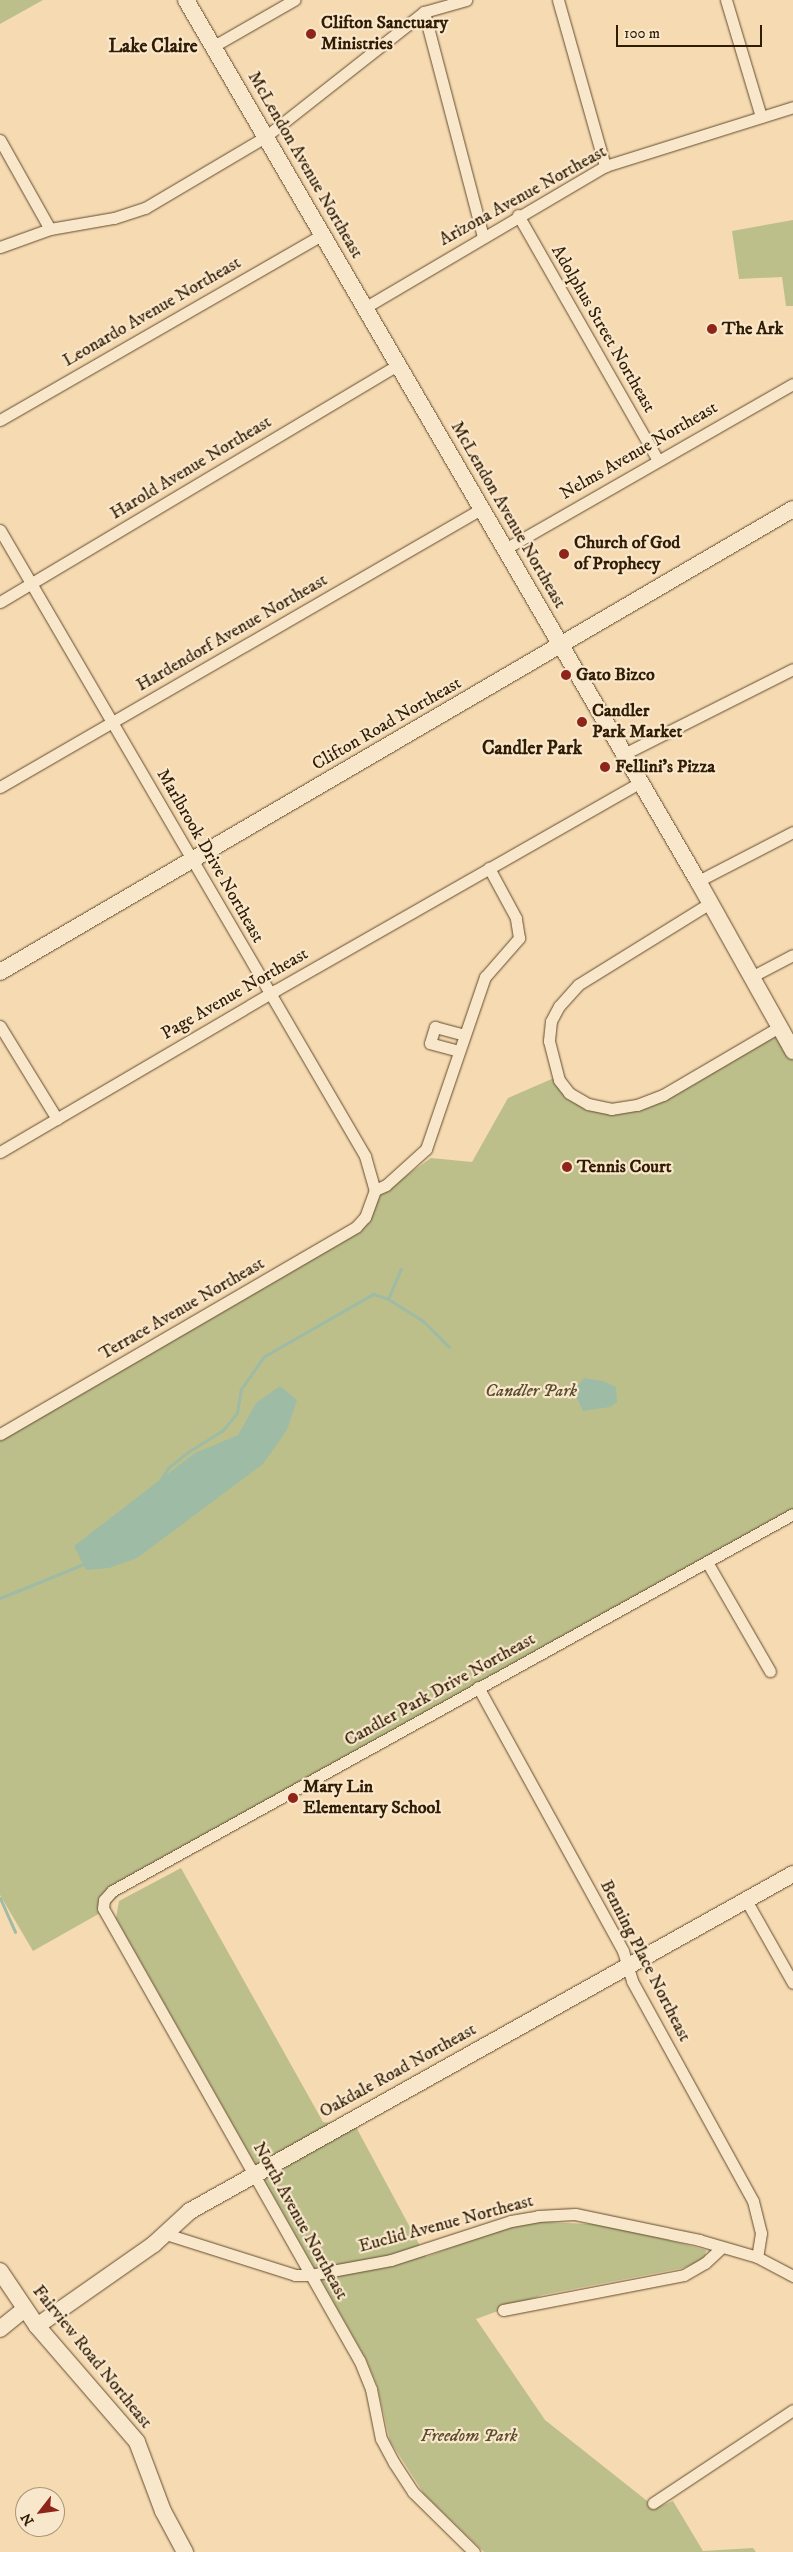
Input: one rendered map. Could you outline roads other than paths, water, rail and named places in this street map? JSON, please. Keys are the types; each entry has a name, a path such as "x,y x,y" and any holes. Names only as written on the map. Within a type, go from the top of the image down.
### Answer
{"street":[{"name":"McLendon Avenue Northeast","path":"186,0 212,48 399,364 559,646 698,881 793,1051"},
{"path":"212,48 294,0"},
{"path":"0,247 50,229 114,218 145,208 266,137 424,12 440,3 466,0"},
{"path":"558,0 604,166"},
{"path":"726,0 762,117"},
{"path":"424,12 483,237"},
{"name":"Arizona Avenue Northeast","path":"366,307 518,215 604,166 793,107"},
{"path":"0,140 50,229"},
{"name":"Adolphus Street Northeast","path":"518,215 657,459"},
{"name":"Leonardo Avenue Northeast","path":"0,420 322,235"},
{"name":"Harold Avenue Northeast","path":"0,602 399,364"},
{"name":"Nelms Avenue Northeast","path":"504,550 657,459 793,384"},
{"name":"Hardendorf Avenue Northeast","path":"0,788 481,509"},
{"name":"Clifton Road Northeast","path":"0,972 793,509"},
{"name":"Marlbrook Drive Northeast","path":"0,530 191,861 365,1156 375,1190"},
{"path":"624,754 793,669"},
{"name":"Page Avenue Northeast","path":"0,1152 270,993 640,782"},
{"path":"698,881 793,832"},
{"path":"375,1190 386,1186 426,1149 485,977 517,942 520,932 516,918 489,868"},
{"path":"710,903 578,985 559,1006 551,1021 549,1041 559,1080 570,1093 588,1104 611,1109 637,1106 663,1095 779,1027"},
{"path":"751,977 793,955"},
{"path":"0,1026 57,1119"},
{"path":"459,1051 430,1043 435,1027 464,1035"},
{"name":"Terrace Avenue Northeast","path":"0,1434 356,1227 371,1204 375,1190"},
{"name":"Candler Park Drive Northeast","path":"105,1897 478,1687 793,1514"},
{"path":"707,1562 770,1670"},
{"name":"Benning Place Northeast","path":"478,1687 623,1951 632,1981 754,2201 761,2232 757,2257"},
{"name":"Oakdale Road Northeast","path":"37,2326 166,2234 190,2211 793,1874"},
{"name":"North Avenue Northeast","path":"105,1897 103,1908 367,2378 381,2439 394,2463 413,2492 474,2552"},
{"path":"746,1900 793,1983"},
{"name":"Euclid Avenue Northeast","path":"166,2234 295,2275 310,2275 391,2260 511,2221 562,2214 588,2215 646,2227 757,2257 793,2276"},
{"path":"503,2310 684,2275 705,2263 721,2248"},
{"name":"Fairview Road Northeast","path":"0,2271 37,2326 137,2442 163,2511 185,2552"},
{"path":"0,2329 25,2309"},
{"path":"653,2503 793,2410"}],"waterway":[{"path":"388,1299 401,1269"},
{"path":"159,1482 168,1468 188,1452 222,1431 237,1413 241,1389 263,1357 373,1294 388,1299 423,1321 449,1347"},
{"path":"0,1598 86,1563"},
{"path":"0,1898 15,1932"}],"place":[{"name":"Clifton Sanctuary Ministries","path":"311,34"},
{"name":"The Ark","path":"712,329"},
{"name":"Church of God of Prophecy","path":"564,554"},
{"name":"Gato Bizco","path":"566,675"},
{"name":"Candler Park Market","path":"582,722"},
{"name":"Fellini's Pizza","path":"605,767"},
{"name":"Tennis Court","path":"567,1167"},
{"name":"Mary Lin Elementary School","path":"293,1798"}],"district":[{"name":"Lake Claire","path":"153,47"},
{"name":"Candler Park","path":"532,749"}],"park label":[{"name":"Freedom Park","path":"469,2436"}]}
